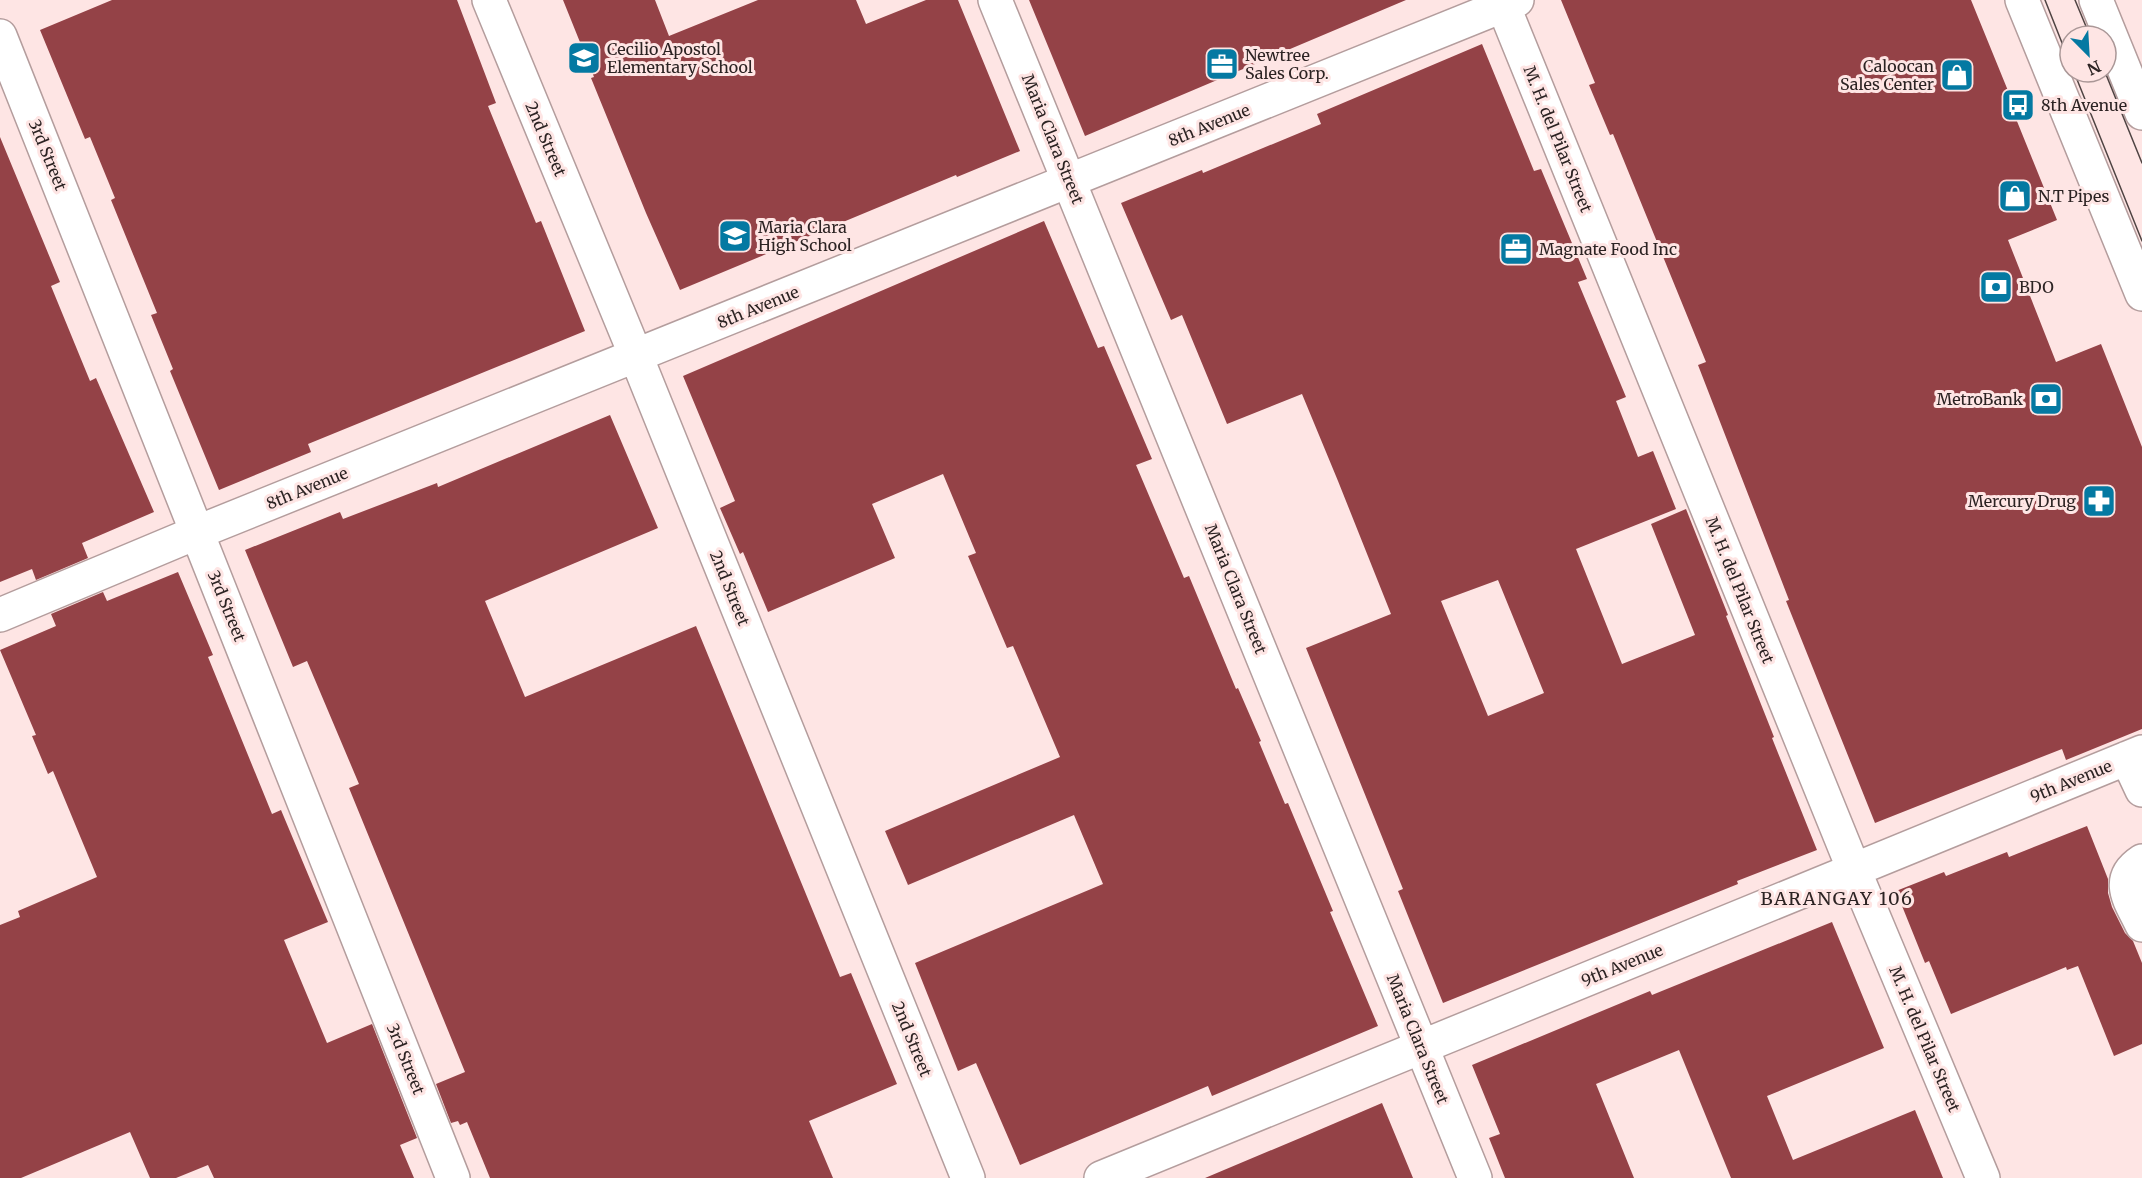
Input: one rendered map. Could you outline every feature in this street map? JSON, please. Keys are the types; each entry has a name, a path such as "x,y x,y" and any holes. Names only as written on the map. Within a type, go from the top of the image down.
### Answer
{"street":[{"name":"2nd Street","path":"489,0 636,356 968,1178"},
{"name":"Maria Clara Street","path":"995,0 1475,1178"},
{"path":"2022,0 2142,294"},
{"path":"2096,0 2142,113"},
{"name":"8th Avenue","path":"0,615 198,532 1070,181 1507,2"},
{"name":"M. H. del Pilar Street","path":"1507,2 1854,870 1983,1178"},
{"name":"3rd Street","path":"0,36 453,1178"},
{"path":"2135,755 2142,790"},
{"name":"9th Avenue","path":"1101,1178 2135,755"},
{"path":"2142,861 2128,875 2125,890 2142,925"}],"building":[{"path":"112,0 457,0 496,103 488,106 536,223 541,221 585,331 308,444 311,452 219,490 170,371 173,369 151,315 157,313 111,200 115,198 90,137 85,139 40,30"},
{"name":"Maria Clara High School","path":"563,0 655,0 669,36 758,0 856,0 866,24 926,0 958,0 1020,151 957,177 956,175 680,290 591,78 594,77"},
{"path":"1029,0 1406,0 1085,136"},
{"path":"1561,0 1971,0 2057,220 2008,240 2056,362 2101,344 2142,447 2142,729 2066,760 2062,749 1875,823 1786,601 1789,600 1698,365 1706,362 1613,134 1610,135 1589,85 1595,83"},
{"path":"1482,44 1534,171 1541,169 1587,279 1578,282 1626,397 1616,401 1638,457 1653,451 1676,509 1576,549 1622,664 1695,635 1651,524 1686,509 1774,737 1772,738 1817,850 1443,1003 1398,891 1403,889 1306,648 1391,614 1338,481 1302,394 1227,424 1182,315 1171,320 1121,203 1202,170 1203,173 1321,124 1317,114","holes":["1498,580 1544,693 1488,716 1441,601"]},
{"path":"0,137 60,282 51,286 90,381 96,378 154,512 82,543 88,558 36,580 32,569 0,582"},
{"path":"1044,221 1098,348 1104,346 1152,459 1136,465 1184,578 1189,576 1236,689 1238,688 1261,741 1259,742 1285,804 1288,803 1333,911 1330,912 1378,1026 1212,1096 1208,1086 1020,1165 976,1063 958,1071 915,963 1103,884 1074,815 908,885 885,831 1060,757 1013,646 1007,648 968,556 976,553 943,474 872,504 895,558 768,612 743,552 740,554 720,508 735,501 683,376"},
{"path":"610,415 658,528 485,601 525,697 696,626 840,977 851,973 897,1084 809,1121 833,1178 490,1178 467,1122 460,1125 458,1121 451,1123 436,1084 465,1072 349,788 359,784 307,661 293,667 245,550 340,512 343,519 437,483 438,487"},
{"path":"178,572 213,655 208,657 272,814 281,810 328,922 284,940 327,1043 372,1024 417,1138 400,1145 414,1178 214,1178 208,1165 176,1178 150,1178 130,1132 21,1178 0,1178 0,925 20,917 18,911 97,877 53,771 48,774 32,736 36,735 0,650 56,626 51,614 103,592 107,601"},
{"path":"2087,826 2108,879 2108,893 2112,907 2125,933 2133,941 2142,963 2142,1044 2114,1056 2078,966 2067,970 2066,967 1951,1014 1929,961 1925,963 1896,891 1944,872 1946,876 2007,852 2009,857"},
{"path":"1832,922 1884,1048 1767,1096 1793,1160 1915,1110 1943,1178 1731,1178 1679,1050 1596,1084 1634,1178 1505,1178 1489,1138 1500,1134 1472,1065 1650,991 1652,995"},
{"path":"1382,1103 1413,1178 1205,1178 1305,1136"}],"tram line":[{"path":"2045,0 2058,33"},
{"path":"2075,0 2085,24"},
{"path":"2079,84 2142,241"},
{"path":"2110,84 2142,163"}],"place":[{"name":"Cecilio Apostol Elementary School","path":"584,58"},
{"name":"Newtree Sales Corp.","path":"1222,64"},
{"name":"Caloocan Sales Center","path":"1957,75"},
{"name":"8th Avenue","path":"2018,105"},
{"name":"N.T Pipes","path":"2015,196"},
{"name":"Maria Clara High School","path":"735,236"},
{"name":"Magnate Food Inc","path":"1516,249"},
{"name":"BDO","path":"1996,287"},
{"name":"MetroBank","path":"2046,399"},
{"name":"Mercury Drug","path":"2099,501"}],"district":[{"name":"BARANGAY 106","path":"1837,898"}]}
